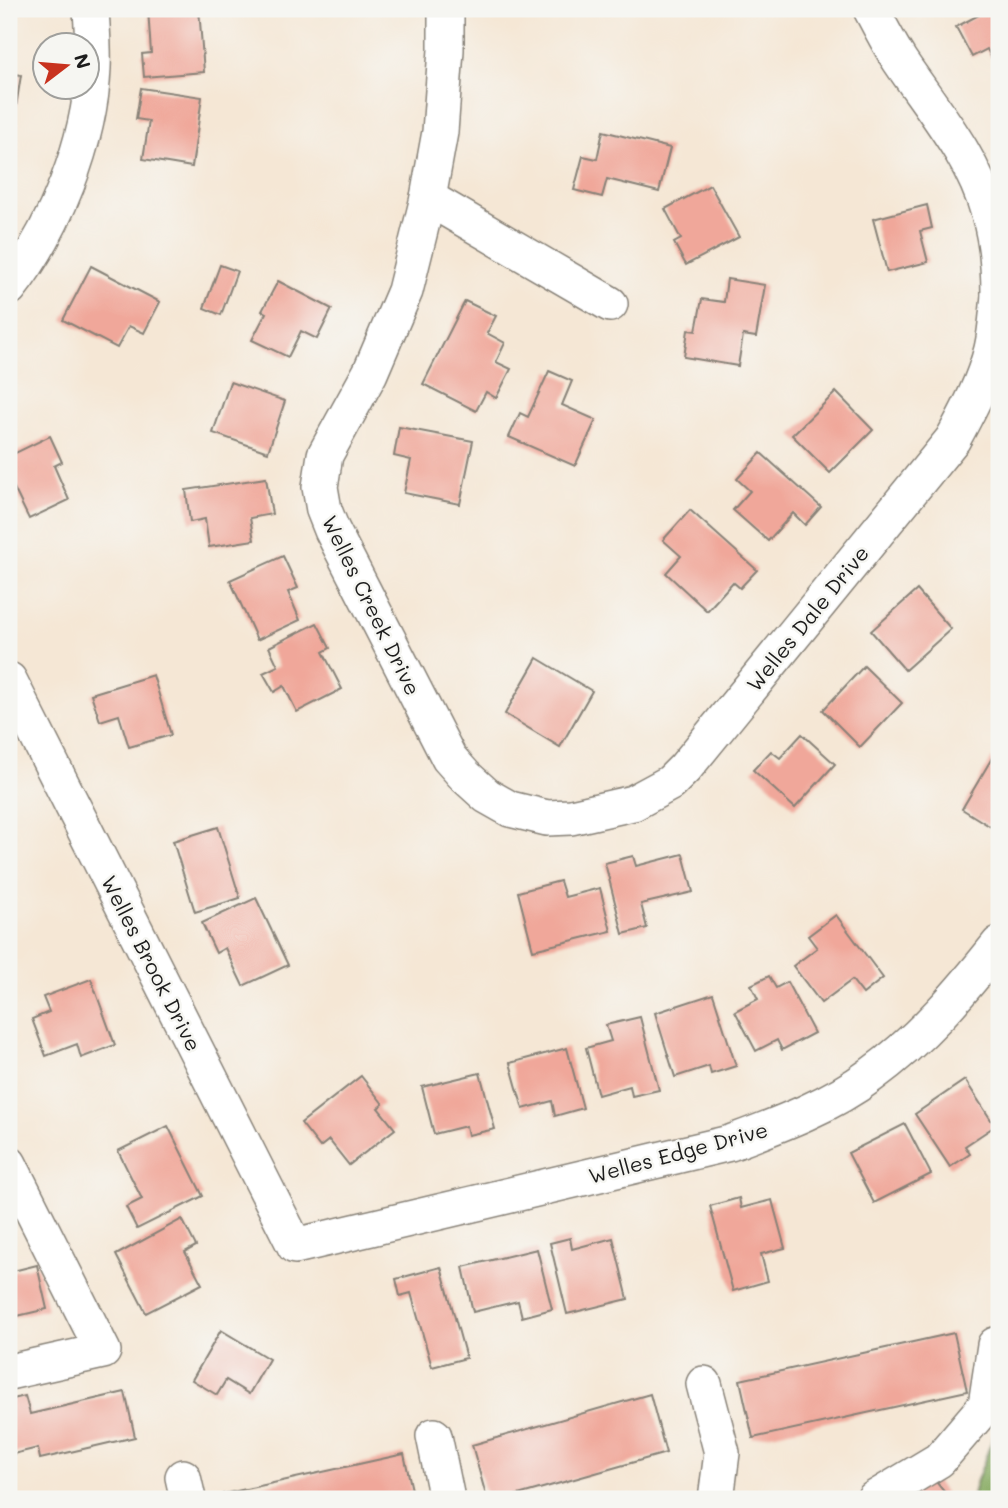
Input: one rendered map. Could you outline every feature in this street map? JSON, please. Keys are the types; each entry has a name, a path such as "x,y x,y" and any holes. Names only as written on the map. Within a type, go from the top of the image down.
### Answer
{"street":[{"path":"9,288 41,240 61,200 76,158 87,114 93,70 91,9"},
{"name":"Welles Creek Drive","path":"446,9 440,132 429,198 405,291 370,373 325,455 320,487 324,510 332,530 449,758 487,796 510,809"},
{"name":"Welles Dale Drive","path":"510,809 547,818 571,817 633,803 670,783 953,439 971,406 991,350 999,295 999,268 989,213 968,161 898,57 871,9"},
{"path":"429,198 610,304"},
{"name":"Welles Brook Drive","path":"9,680 295,1246"},
{"name":"Welles Edge Drive","path":"295,1246 730,1143 783,1124 870,1077 904,1049 944,1010 999,944"},
{"path":"9,1164 103,1351 9,1372"},
{"path":"874,1499 939,1460 986,1405 995,1345"},
{"path":"704,1384 722,1453 716,1499"},
{"path":"434,1436 447,1499"}],"green space":[{"path":"999,1422 999,1499 972,1499 976,1483"}],"building":[{"path":"148,9 199,9 204,72 144,77 142,54 151,53"},
{"path":"990,9 999,9 999,72 987,49 972,57 956,27"},
{"path":"9,73 21,75 15,113 9,112"},
{"path":"141,88 202,97 192,167 143,159 149,121 136,119"},
{"path":"603,131 670,148 659,192 607,179 602,197 574,190 583,156 597,159"},
{"path":"710,185 739,237 686,265 674,243 681,239 665,209"},
{"path":"927,205 932,228 920,231 928,262 887,272 873,219"},
{"path":"220,265 237,271 221,315 204,308"},
{"path":"91,266 160,302 144,333 129,326 117,348 63,320"},
{"path":"727,279 765,285 756,337 743,335 738,366 684,357 688,330 696,331 702,299 724,302"},
{"path":"278,281 332,309 317,339 301,331 288,357 252,340 266,313 262,311"},
{"path":"465,301 496,316 487,333 505,343 496,362 511,369 496,398 486,392 476,411 423,384"},
{"path":"549,371 572,381 562,405 596,420 575,466 509,437 520,413 528,417"},
{"path":"230,382 285,401 268,452 213,433"},
{"path":"836,392 873,430 830,473 792,435"},
{"path":"399,427 473,441 460,504 404,493 411,460 394,456"},
{"path":"50,436 62,462 54,466 69,500 29,519 14,488 9,491 9,456"},
{"path":"761,453 821,507 805,525 793,513 768,541 733,510 750,491 737,479"},
{"path":"266,478 272,514 250,518 254,540 209,547 205,519 190,522 186,490"},
{"path":"690,510 757,570 740,588 733,582 707,611 666,573 681,556 663,540"},
{"path":"283,556 298,588 288,592 300,620 257,640 230,580"},
{"path":"917,590 951,629 905,670 871,631"},
{"path":"317,623 330,648 323,652 342,689 297,712 284,686 274,692 263,673 278,666 269,647"},
{"path":"537,658 592,691 560,747 505,714"},
{"path":"864,666 902,703 860,747 823,710"},
{"path":"153,675 171,735 129,747 119,715 100,721 91,694"},
{"path":"802,734 835,764 795,808 753,770 771,751 780,758"},
{"path":"992,758 999,763 999,832 962,809"},
{"path":"218,827 240,898 195,912 173,841"},
{"path":"683,854 693,892 641,904 647,928 623,934 605,863 633,856 636,866"},
{"path":"560,881 565,897 600,888 611,931 533,950 518,892"},
{"path":"256,898 288,965 243,986 225,948 216,953 202,923"},
{"path":"836,915 883,978 863,994 852,980 821,1003 793,966 817,948 808,936"},
{"path":"769,976 776,988 787,982 814,1033 782,1050 777,1040 756,1051 735,1011 758,999 751,985"},
{"path":"91,979 115,1045 81,1058 77,1044 46,1056 32,1019 49,1012 43,997"},
{"path":"713,994 736,1066 711,1074 709,1066 675,1077 655,1013"},
{"path":"640,1017 659,1090 632,1096 630,1086 598,1095 586,1048 611,1041 606,1025"},
{"path":"567,1048 583,1108 555,1116 552,1101 523,1109 510,1063"},
{"path":"480,1073 495,1129 468,1135 466,1126 434,1134 422,1087"},
{"path":"361,1076 383,1104 378,1108 395,1129 349,1165 329,1140 320,1147 301,1123"},
{"path":"965,1080 995,1126 965,1146 970,1154 950,1167 915,1114"},
{"path":"905,1124 931,1174 874,1203 848,1153"},
{"path":"168,1126 203,1196 137,1229 126,1207 142,1199 118,1151"},
{"path":"739,1198 741,1208 772,1200 785,1248 761,1254 768,1281 733,1291 710,1206"},
{"path":"182,1219 196,1246 185,1252 202,1284 146,1313 116,1255"},
{"path":"570,1238 572,1249 613,1238 628,1299 567,1314 550,1243"},
{"path":"537,1249 552,1309 522,1317 518,1301 473,1312 463,1267"},
{"path":"37,1265 47,1309 9,1318 9,1272"},
{"path":"441,1267 466,1358 432,1367 411,1293 400,1296 396,1279"},
{"path":"221,1330 269,1359 249,1394 226,1380 217,1395 192,1380"},
{"path":"954,1333 967,1391 753,1438 740,1380"},
{"path":"125,1392 135,1437 40,1459 38,1448 9,1455 9,1400 25,1396 30,1414"},
{"path":"650,1394 666,1453 504,1499 487,1499 472,1445"},
{"path":"404,1454 414,1499 224,1499 223,1494"},
{"path":"933,1478 950,1499 909,1499 908,1497"}]}
